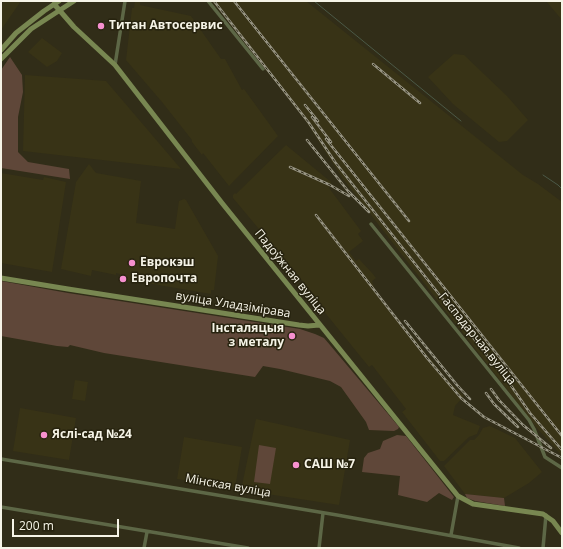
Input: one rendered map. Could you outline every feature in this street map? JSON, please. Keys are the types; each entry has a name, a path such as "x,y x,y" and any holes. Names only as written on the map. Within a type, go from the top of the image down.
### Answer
{"main road":[{"path":"1,59 31,29 74,1"},
{"path":"1,50 16,33 57,2"},
{"name":"Падоўжная вуліца","path":"57,2 59,10 74,27 115,65 222,204 458,496 473,504 546,515"},
{"name":"вуліца Уладзімірава","path":"1,278 299,325 319,325"},
{"path":"546,515 553,521 562,533"}],"street":[{"path":"115,65 125,1"},
{"path":"208,1 263,70"},
{"name":"Гаспадарчая вуліца","path":"371,224 529,420 534,428 545,457 562,468"},
{"name":"Мінская вуліца","path":"1,459 323,513 519,548"},
{"path":"451,535 458,496"},
{"path":"1,508 248,548"},
{"path":"319,548 323,513"},
{"path":"543,548 546,515"},
{"path":"144,548 147,532"}],"shaded area":[{"path":"4,1 21,1 1,30 1,6"},
{"path":"135,1 140,2 140,5 191,16 221,59 225,59 242,90 244,89 278,136 229,186 203,153 202,155 162,102 126,60 132,8 134,8"},
{"path":"212,1 306,1 523,175 562,202 562,456 537,428 343,179 305,120"},
{"path":"546,1 562,1 562,20"},
{"path":"42,38 62,53 57,61 47,67 28,52"},
{"path":"454,54 464,55 507,96 528,120 507,141 499,142 453,104 428,77"},
{"path":"10,57 22,75 23,92 18,117 18,152 28,162 69,169 70,179 1,168 1,70"},
{"path":"25,75 106,81 181,169 23,151"},
{"path":"286,145 331,182 329,188 361,231 358,234 363,241 349,252 356,261 359,259 376,278 372,281 375,290 446,378 464,396 455,406 453,415 480,426 477,434 469,437 444,461 440,461 402,412 406,409 372,365 369,367 318,304 320,302 233,198 235,193 236,194"},
{"path":"89,164 96,173 141,181 136,223 175,229 179,201 184,199 186,200 218,256 214,290 211,290 211,294 141,282 140,284 120,280 120,274 116,273 116,275 92,270 91,276 61,269 76,182"},
{"path":"1,173 43,180 44,177 66,182 52,272 1,263"},
{"path":"1,281 68,293 300,329 315,334 324,338 399,427 394,431 369,430 366,422 341,387 330,381 280,369 263,366 255,377 104,353 70,345 68,347 57,346 1,336"},
{"path":"75,380 88,382 85,401 72,399"},
{"name":"Яслі-сад №24","path":"20,408 76,418 69,460 13,451"},
{"name":"САШ №7","path":"256,419 350,440 339,505 241,490"},
{"path":"490,426 515,438 542,472 529,483 504,498 465,494 444,466 470,440 474,440 483,428"},
{"path":"397,435 406,436 454,497 452,500 439,493 427,502 398,495 400,476 362,472 364,458 368,453 380,449 383,441"},
{"path":"184,437 242,447 235,488 177,479"},
{"path":"259,445 276,448 270,484 254,482"},
{"path":"465,494 504,498 505,506 475,501 467,498"}],"waterway":[{"path":"314,1 461,121"},
{"path":"543,175 562,189"}],"railway":[{"path":"214,1 309,123 335,162 512,387 530,413 562,450"},
{"path":"234,1 409,221"},
{"path":"373,64 420,103"},
{"path":"305,105 318,121"},
{"path":"312,117 331,142"},
{"path":"326,139 562,436"},
{"path":"307,140 348,191 369,212"},
{"path":"290,167 330,185 349,196"},
{"path":"316,215 427,358 461,398 484,417 562,458"},
{"path":"405,321 470,399"},
{"path":"491,389 499,400 523,425 551,448"},
{"path":"486,393 494,404 518,427"}],"place":[{"name":"Титан Автосервис","path":"101,26"},
{"name":"Еврокэш","path":"132,263"},
{"name":"Европочта","path":"123,279"},
{"name":"Інсталяцыя з металу","path":"292,336"},
{"name":"Яслі-сад №24","path":"44,435"},
{"name":"САШ №7","path":"296,465"}]}
